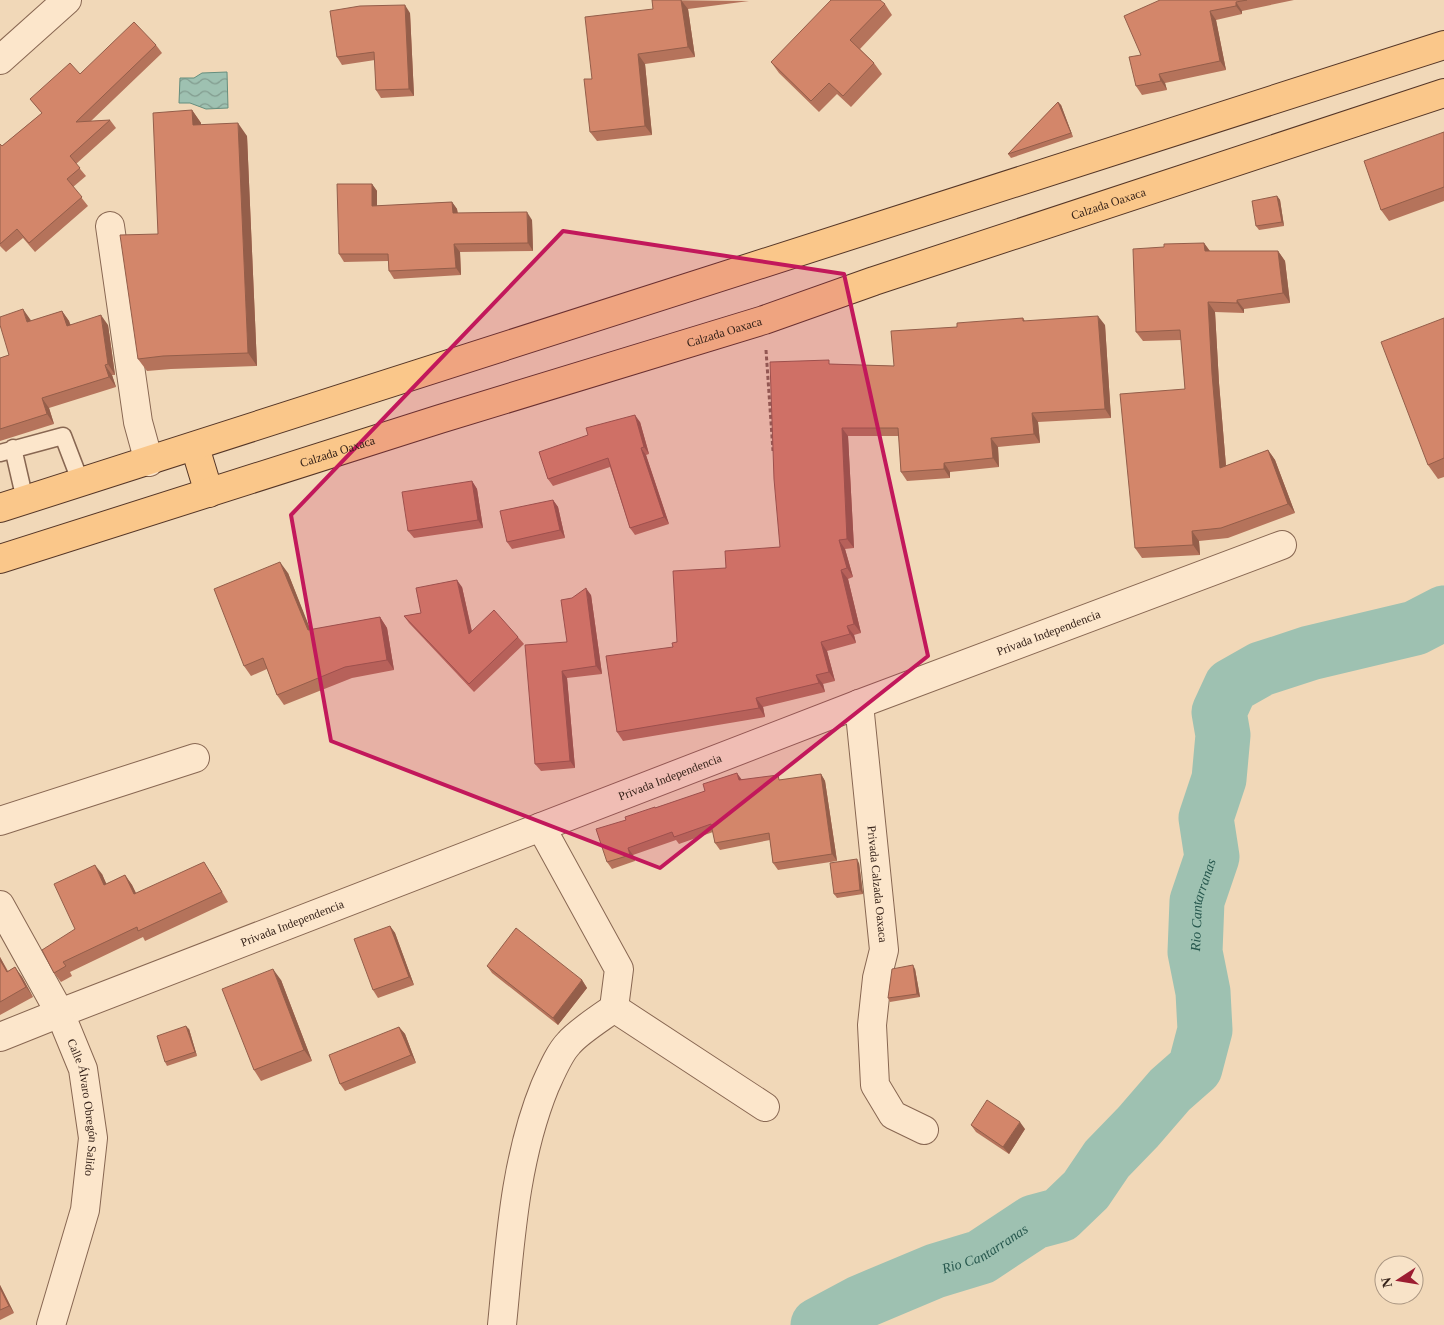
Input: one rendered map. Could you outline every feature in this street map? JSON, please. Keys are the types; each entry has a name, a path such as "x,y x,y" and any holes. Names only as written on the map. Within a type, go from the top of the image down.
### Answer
{"main road":[{"path":"12,504 149,462 1444,45"},
{"name":"Calzada Oaxaca","path":"0,559 430,422 764,320 874,281 1444,93"},
{"path":"195,447 209,492"}],"street":[{"path":"0,60 67,0"},
{"path":"110,226 138,422 149,462"},
{"name":"Privada Independencia","path":"0,1037 859,704 1282,545"},
{"name":"Privada Calzada Oaxaca","path":"859,704 884,950 877,978 872,1025 875,1085 893,1116 924,1130"},
{"path":"0,821 195,758"},
{"path":"502,1325 512,1230 523,1155 536,1109 551,1073 568,1043 614,1008 619,969 541,827"},
{"name":"Calle Álvaro Obregón Salido","path":"0,905 60,1014 83,1069 93,1138 85,1210 51,1325"},
{"path":"614,1008 765,1107"}],"lane":[{"path":"12,504 7,451 63,436 81,483"}],"path":[{"path":"767,368 774,458"}],"highlighted area":[{"path":"563,231 844,274 928,656 660,868 331,741 291,515"}],"water":[{"path":"227,72 228,108 206,109 190,103 179,103 180,78 194,78 202,73"}],"building":[{"path":"652,0 681,0 688,47 638,54 645,126 590,132 584,79 592,79 585,17 653,9"},
{"path":"831,0 880,0 885,4 850,40 874,63 843,96 829,83 811,101 771,62"},
{"path":"1160,0 1247,0 1236,2 1236,6 1210,11 1220,61 1159,74 1161,81 1136,86 1129,57 1141,55 1124,16"},
{"path":"405,5 409,89 376,90 374,52 337,57 330,11 360,6"},
{"path":"134,22 156,45 76,122 110,120 70,156 80,168 67,179 82,197 29,243 17,229 0,244 0,144 2,146 42,113 30,99 70,63 80,74"},
{"path":"1058,102 1071,133 1008,154"},
{"path":"192,110 193,125 238,123 248,353 163,356 138,359 120,235 158,234 153,113"},
{"path":"1444,132 1444,187 1381,210 1364,161"},
{"path":"337,184 372,184 372,206 452,202 453,213 527,212 528,243 454,244 456,268 389,271 388,254 339,254"},
{"path":"1277,196 1282,222 1256,226 1252,201"},
{"path":"1204,243 1205,251 1278,251 1283,293 1237,300 1237,303 1208,302 1220,468 1268,450 1288,504 1221,528 1192,531 1193,545 1135,548 1120,394 1185,389 1180,330 1136,332 1133,249 1164,247 1164,244"},
{"path":"23,309 27,322 62,311 67,326 101,315 108,364 105,365 109,377 42,398 47,414 0,429 0,358 9,355 0,325 0,317"},
{"path":"1098,316 1105,409 1032,413 1034,434 991,438 993,458 944,463 944,469 901,472 898,428 842,428 847,539 839,540 847,568 841,570 854,624 847,626 850,634 821,642 829,672 816,675 819,683 756,698 759,708 617,732 606,656 673,647 672,643 677,642 673,571 726,568 725,551 780,547 774,479 770,362 829,360 829,364 894,366 891,331 957,327 957,323 1023,318 1023,321"},
{"path":"1444,318 1444,458 1428,465 1381,342"},
{"path":"635,415 644,447 641,448 664,517 630,528 608,458 548,479 539,452 588,435 586,428"},
{"path":"472,481 478,520 408,531 402,492"},
{"path":"553,500 560,530 507,542 500,511"},
{"path":"280,562 308,630 380,617 387,660 345,667 277,695 263,658 244,666 214,589"},
{"path":"457,580 469,634 494,610 518,637 469,684 404,616 421,613 416,588"},
{"path":"586,588 596,666 562,671 570,761 535,764 525,645 567,642 561,600 572,598"},
{"path":"737,773 739,780 778,775 779,780 821,774 832,854 773,863 769,833 715,843 711,824 674,837 672,832 628,848 630,855 607,862 596,829 626,820 625,817 705,791 703,784"},
{"path":"857,859 860,890 834,894 830,863"},
{"path":"204,862 222,892 138,931 137,927 63,962 66,966 54,973 42,950 75,929 54,884 95,865 104,885 125,875 134,894"},
{"path":"390,926 409,977 373,990 354,939"},
{"path":"516,928 582,980 553,1018 487,966"},
{"path":"0,960 7,972 15,967 26,987 0,1002"},
{"path":"913,965 917,994 888,998 892,969"},
{"path":"273,969 304,1050 254,1070 222,989"},
{"path":"186,1026 195,1052 165,1062 157,1036"},
{"path":"399,1027 411,1055 340,1084 329,1055"},
{"path":"987,1100 1020,1122 1003,1147 971,1125"},
{"path":"0,1288 9,1306 0,1310"}],"waterway":[{"name":"Rio Cantarranas","path":"818,1325 861,1302 935,1271 981,1257 1034,1222 1060,1215 1086,1190 1107,1159 1170,1090 1195,1068 1205,1030 1203,992 1195,952 1197,901 1212,857 1206,818 1219,779 1223,735 1219,712 1231,686 1261,669 1310,653 1415,628 1444,613"}]}
